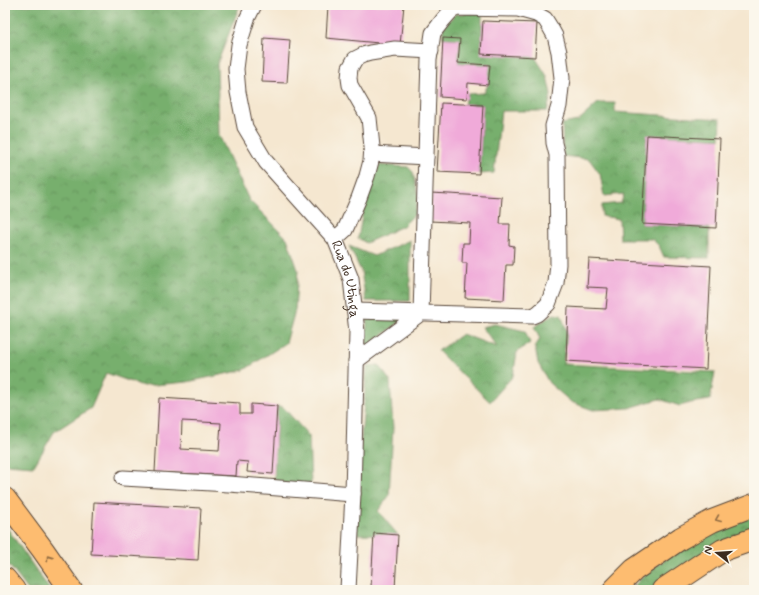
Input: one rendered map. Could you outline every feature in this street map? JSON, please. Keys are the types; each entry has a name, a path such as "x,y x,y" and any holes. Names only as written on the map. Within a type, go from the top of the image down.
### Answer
{"main road":[{"path":"5,499 44,550 71,590"},
{"path":"614,590 634,570 681,538 712,521 754,505"},
{"path":"663,590 723,550 754,539"},
{"path":"5,579 14,590"}],"street":[{"name":"Rua do Utinga","path":"254,5 247,18 239,46 236,69 238,92 245,127 266,162 335,239 351,279 357,332 353,494 348,590"},
{"path":"355,311 421,313 532,316 537,314 548,304 556,283 558,264 556,155 553,126 559,106 562,78 559,52 555,36 545,19 536,14 518,9 457,8 451,11 434,33 429,60 421,313"},
{"path":"335,239 345,230 367,176 372,154 369,118 350,85 350,68 354,59 370,53 395,49 431,51"},
{"path":"372,154 426,156"},
{"path":"356,361 421,313"},
{"path":"123,478 229,484 353,494"}],"green space":[{"path":"5,5 240,5 217,64 219,135 249,200 287,238 298,270 295,310 286,343 244,370 187,382 143,386 106,373 91,408 54,432 34,466 5,464"},
{"path":"482,13 482,54 535,57 547,76 551,95 547,111 501,111 494,173 479,174 483,105 464,104 467,94 484,93 488,85 489,65 458,63 460,39 443,38 443,28 455,14"},
{"path":"598,103 615,103 615,112 721,119 720,139 647,135 642,224 709,228 709,258 664,257 659,246 652,239 620,239 619,219 602,216 602,205 621,203 624,194 604,196 600,174 589,159 563,156 562,124 578,121"},
{"path":"379,165 408,167 413,172 418,195 415,214 403,226 366,243 358,238 365,200"},
{"path":"410,240 410,301 366,301 361,271 349,246 374,256"},
{"path":"554,314 561,315 567,331 563,364 715,372 710,400 680,406 659,399 629,408 593,410 571,402 549,383 538,363 535,347 540,339 534,327"},
{"path":"406,317 366,348 367,319"},
{"path":"495,324 525,331 530,343 517,352 513,376 490,402 438,351 462,334 497,347 482,327"},
{"path":"379,365 390,381 393,428 389,496 378,511 398,535 357,534 360,452 367,366"},
{"path":"277,406 283,407 309,436 311,484 274,483"},
{"path":"754,514 754,531 680,568 649,590 630,590 649,570 694,541"},
{"path":"5,525 50,590 28,590 5,560"}],"building":[{"path":"328,5 404,5 400,45 326,38"},
{"path":"483,21 537,23 535,57 481,54"},
{"path":"264,38 290,40 287,83 262,82"},
{"path":"443,38 460,39 458,63 490,65 488,85 468,83 467,99 440,97"},
{"path":"441,103 483,105 479,174 437,172"},
{"path":"647,135 720,139 716,228 642,224"},
{"path":"431,193 502,197 500,224 510,224 509,245 514,246 513,265 506,265 504,300 465,298 467,263 462,263 463,243 469,243 470,223 430,221"},
{"path":"589,259 711,266 706,369 566,361 568,307 606,309 608,288 587,287"},
{"path":"159,398 240,403 240,414 251,414 251,404 277,406 273,474 247,472 248,462 237,461 236,476 155,472","holes":["182,421 221,423 219,451 181,449"]},
{"path":"94,502 201,508 198,560 91,554"},
{"path":"374,533 398,535 395,589 371,587"}]}
